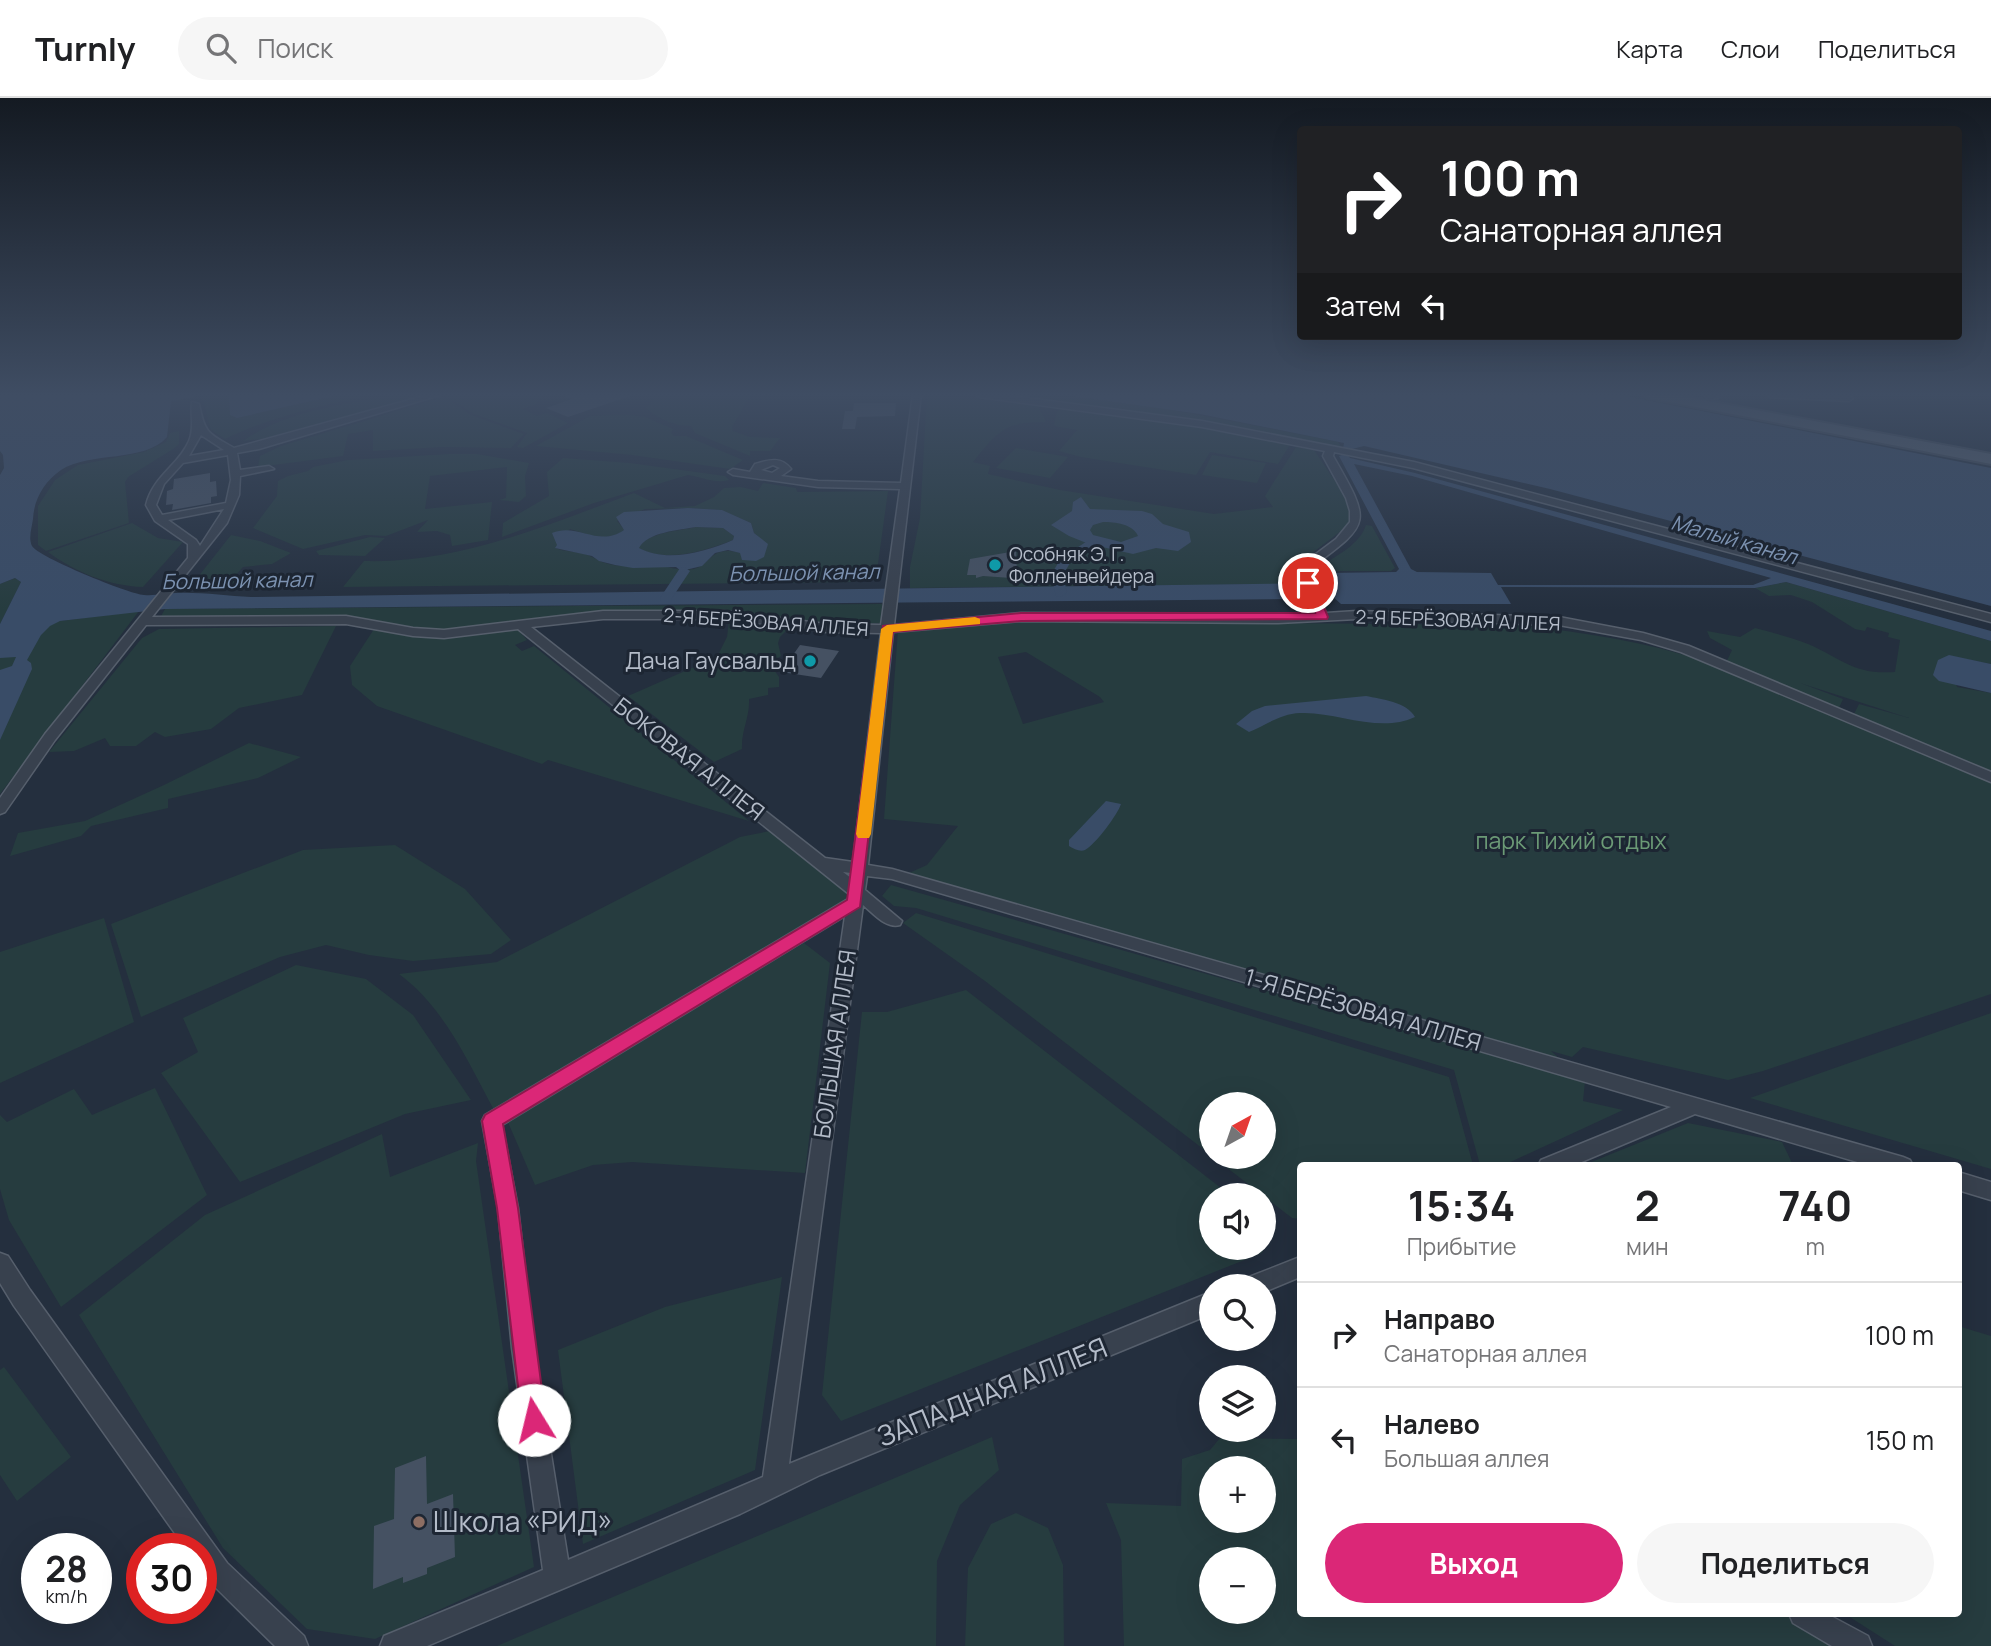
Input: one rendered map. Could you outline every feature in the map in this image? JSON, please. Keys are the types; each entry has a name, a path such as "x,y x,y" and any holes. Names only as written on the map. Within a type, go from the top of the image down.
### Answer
{"street":[{"path":"174,466 160,480 152,496 151,505 159,519 195,547 193,558"},
{"path":"0,808 50,737 215,533 234,500 234,466"},
{"path":"733,472 818,484 906,486 908,466"},
{"path":"1322,617 1302,569 1351,531 1358,516 1356,506 1334,466"},
{"path":"1414,466 1484,482 1991,618"},
{"path":"235,474 269,469"},
{"name":"БОЛЬШАЯ АЛЛЕЯ","path":"774,1484 861,900 859,868 906,486"},
{"path":"159,519 230,505"},
{"path":"185,537 215,533"},
{"name":"2-Я БЕРЁЗОВАЯ АЛЛЕЯ","path":"148,615 346,620 413,632 444,634 580,617 682,614 724,615 826,628 887,629 1021,617 1322,617 1559,621 1643,637 1711,658 1991,777"},
{"name":"БОКОВАЯ АЛЛЕЯ","path":"521,625 821,863 861,900 894,921"},
{"name":"1-Я БЕРЁЗОВАЯ АЛЛЕЯ","path":"821,863 892,874 1889,1162"},
{"path":"557,1577 523,1348 508,1208 492,1121 861,900"},
{"path":"1558,1162 1694,1106"},
{"path":"1962,1182 1991,1191"},
{"path":"0,1263 42,1328 218,1572 294,1646"},
{"path":"1276,1276 1297,1268"},
{"name":"ЗАПАДНАЯ АЛЛЕЯ","path":"394,1646 731,1506 812,1466 1199,1308"},
{"path":"1807,1617 1858,1646"}],"green space":[{"path":"76,466 145,466 128,477 125,482 129,523 46,551 38,545 38,506 55,480"},
{"path":"528,466 525,476 526,496 519,502 499,500 506,498 507,467 430,476 425,509 492,502 488,540 452,546 450,535 437,531 417,532 428,520 386,536 365,535 303,549 253,528 277,496 278,481 313,467"},
{"path":"554,466 654,466 725,476 729,480 713,481 688,475 594,503 502,537 503,523 549,496 547,472"},
{"path":"711,466 734,466 730,469"},
{"path":"923,466 990,466 988,474 1060,490 1214,514 1273,507 1265,496 1284,466 1325,466 1345,496 1354,521 1303,560 1293,584 910,588 910,567 920,518"},
{"path":"998,466 1060,466 1050,478 996,468"},
{"path":"1140,466 1201,466 1196,475"},
{"path":"1206,466 1265,466 1257,483 1202,475"},
{"path":"763,483 796,488 797,492 888,491 877,571 854,582 343,587 364,561 434,556 468,549 535,529 634,493 665,508 695,506 714,497 724,488 741,487 758,491","holes":["645,509 721,510 751,523 754,533 761,539 740,553 729,551 715,554 695,569 617,565 582,553 556,548 570,529 598,537 618,534 625,530 617,521"]},
{"path":"132,523 158,538 183,542 143,587 93,577 48,552"},
{"path":"1366,525 1372,526 1395,568 1391,571 1326,571 1322,565 1354,543"},
{"path":"696,527 723,528 734,536 733,540 686,554 661,555 638,548 656,535"},
{"path":"231,535 260,541 291,553 272,564 243,567 235,576 240,587 190,587"},
{"path":"370,537 385,538 365,556 319,555 316,551"},
{"path":"15,578 21,582 0,624 0,584"},
{"path":"1786,582 1991,641 1991,664 1949,656 1957,687 1991,693 1991,774 1853,716 1859,704 1909,718 1800,683 1843,699 1838,710 1726,663 1732,650 1710,638 1707,631 1740,637 1755,628 1808,644 1858,668 1895,672 1900,640 1888,637 1889,633 1867,627 1865,631 1855,629 1812,602 1791,595 1769,596 1755,588"},
{"path":"882,604 882,623 792,625 780,637 778,643 781,656 773,661 772,667 779,677 779,687 768,688 768,695 749,699 742,749 714,762 628,696 717,657 727,637 730,613 688,610 605,613 445,631 351,616 160,618 165,609"},
{"path":"139,611 0,794 0,624 60,621"},
{"name":"парк Тихий отдых","path":"1025,621 1520,625 1636,643 1704,661 1991,782 1991,994 1763,1071 1728,1080 1583,1047 1572,1057 1551,1051 1565,1064 909,873 927,865 958,826 884,819 898,630","holes":["1026,652 1104,702 1023,724 998,657"]},
{"path":"336,626 302,695 239,708 211,729 165,737 155,732 136,746 110,746 105,738 74,751 49,752 142,638 159,629"},
{"path":"374,629 429,635 517,629 527,640 515,645 522,651 534,646 749,821 548,760 542,764 377,706 352,685 350,666"},
{"path":"249,743 301,757 258,778 168,799 168,808 91,826 81,836 10,856 18,833 85,821"},
{"path":"770,831 847,894 845,902 494,1110 454,1036 429,1002 399,974 497,962 740,837"},
{"path":"395,845 465,889 511,940 491,954 413,961 326,945 280,957 141,1017 111,924 303,850"},
{"path":"891,885 1585,1081 1583,1101 1623,1110 1510,1162 1479,1162 1454,1070 916,908 894,906 882,896"},
{"path":"916,913 1449,1077 1472,1162 1297,1162 1297,1219 1292,1218 1276,1206 1276,1183 1247,1183 1229,1169 1276,1169 1276,1092 1199,1092 1199,1146 985,981 903,923"},
{"path":"104,918 134,1022 0,1083 0,952"},
{"path":"804,943 830,963 805,1173 632,1162 593,1165 535,1185 507,1120"},
{"path":"296,965 366,979 413,1015 471,1100 405,1114 240,1182 161,1073 198,1052 183,1018"},
{"path":"966,990 1215,1183 1199,1183 1199,1260 1244,1260 1209,1274 1199,1274 1199,1278 841,1421 822,1395 862,1012 887,1012"},
{"path":"1991,1013 1991,1169 1750,1098"},
{"path":"155,1088 207,1195 61,1307 9,1220 0,1189 0,1115 7,1122 74,1089 92,1115"},
{"path":"1688,1123 1782,1142 1792,1162 1591,1162"},
{"path":"382,1134 390,1177 478,1143 476,1161 534,1567 375,1639 307,1629 223,1548 217,1533 214,1533 79,1315 205,1215"},
{"path":"782,1277 755,1470 583,1544 558,1350 665,1307"},
{"path":"1962,1327 1991,1336 1991,1646 1895,1646 1850,1617 1962,1617"},
{"path":"4,1367 71,1457 17,1501 0,1475 0,1370"},
{"path":"992,1437 999,1470 960,1505 937,1561 936,1646 497,1646"},
{"path":"1276,1439 1297,1439 1297,1617 1792,1617 1836,1646 1124,1646 1121,1540 1106,1503 1181,1506 1182,1459 1210,1450 1217,1442 1276,1442"},
{"path":"1016,1513 1048,1528 1063,1565 1064,1646 965,1646 968,1568 991,1524"}],"water":[{"path":"69,466 55,475 38,498 30,540 32,546 50,558 85,574 144,595 185,593 251,597 1322,583 1328,581 1326,573 1396,572 1399,569 1344,466 1355,466 1411,569 1417,572 1491,573 1498,585 1753,585 1771,578 1412,476 1365,466 1386,466 1991,631 1991,641 1786,582 1755,588 1501,587 1511,604 1341,604 1332,596 1297,596 1297,599 165,609 60,621 50,626 41,635 27,660 32,669 0,740 0,670 12,666 16,657 0,658 0,624 21,582 15,578 0,584 0,475 4,468"},
{"path":"1452,466 1991,468 1991,606 1550,489"},
{"path":"1081,497 1090,509 1142,511 1152,514 1163,524 1189,532 1191,542 1178,551 1156,548 1133,554 1089,544 1051,525 1072,511 1073,502","holes":["1103,522 1128,526 1138,536 1121,542 1093,535 1090,530 1093,525"]},
{"path":"688,508 722,510 751,523 754,533 768,544 764,557 756,561 742,560 740,553 728,550 715,553 702,566 681,571 676,567 633,568 615,565 599,561 592,556 555,548 557,545 552,533 561,530 606,537 615,535 624,530 616,517 624,512","holes":["696,527 723,528 734,536 733,540 698,552 662,555 639,548 649,538 664,533"]},
{"path":"1949,655 1991,664 1991,693 1939,681 1933,675 1938,660"},
{"path":"1366,696 1400,705 1415,717 1401,722 1372,723 1300,713 1280,718 1249,732 1236,724 1252,711 1265,706"},
{"path":"1106,801 1121,804 1100,836 1085,850 1069,846 1069,840"}],"building":[{"path":"210,473 210,482 216,481 217,496 211,497 211,503 172,510 173,504 166,505 167,491 173,489 174,479"},
{"name":"Особняк Э. Г. Фолленвейдера","path":"1016,551 1017,575 1011,578 976,578 976,575 967,575 970,559"},
{"name":"Дача Гаусвальд","path":"800,645 839,651 821,678 781,672"},
{"name":"Школа «РИД»","path":"426,1456 427,1504 453,1494 455,1557 427,1568 427,1574 403,1583 403,1577 373,1589 374,1526 394,1519 395,1468"}],"waterway":[{"path":"1061,593 1057,575 1065,561 1089,544"},
{"path":"666,598 684,571"}],"slow traffic":[{"path":"864,834 887,629 975,621"}],"place":[{"name":"Особняк Э. Г. Фолленвейдера","path":"995,565"},
{"name":"Дача Гаусвальд","path":"810,661"},
{"name":"Школа «РИД»","path":"419,1522"}],"route":[{"path":"534,1420 523,1348 508,1208 492,1121 854,903 878,725 887,629 1021,617 1322,617 1308,583"}],"water label":[{"name":"Малый канал","path":"1734,540"},
{"name":"Большой канал","path":"804,573"},
{"name":"Большой канал","path":"237,581"}]}
